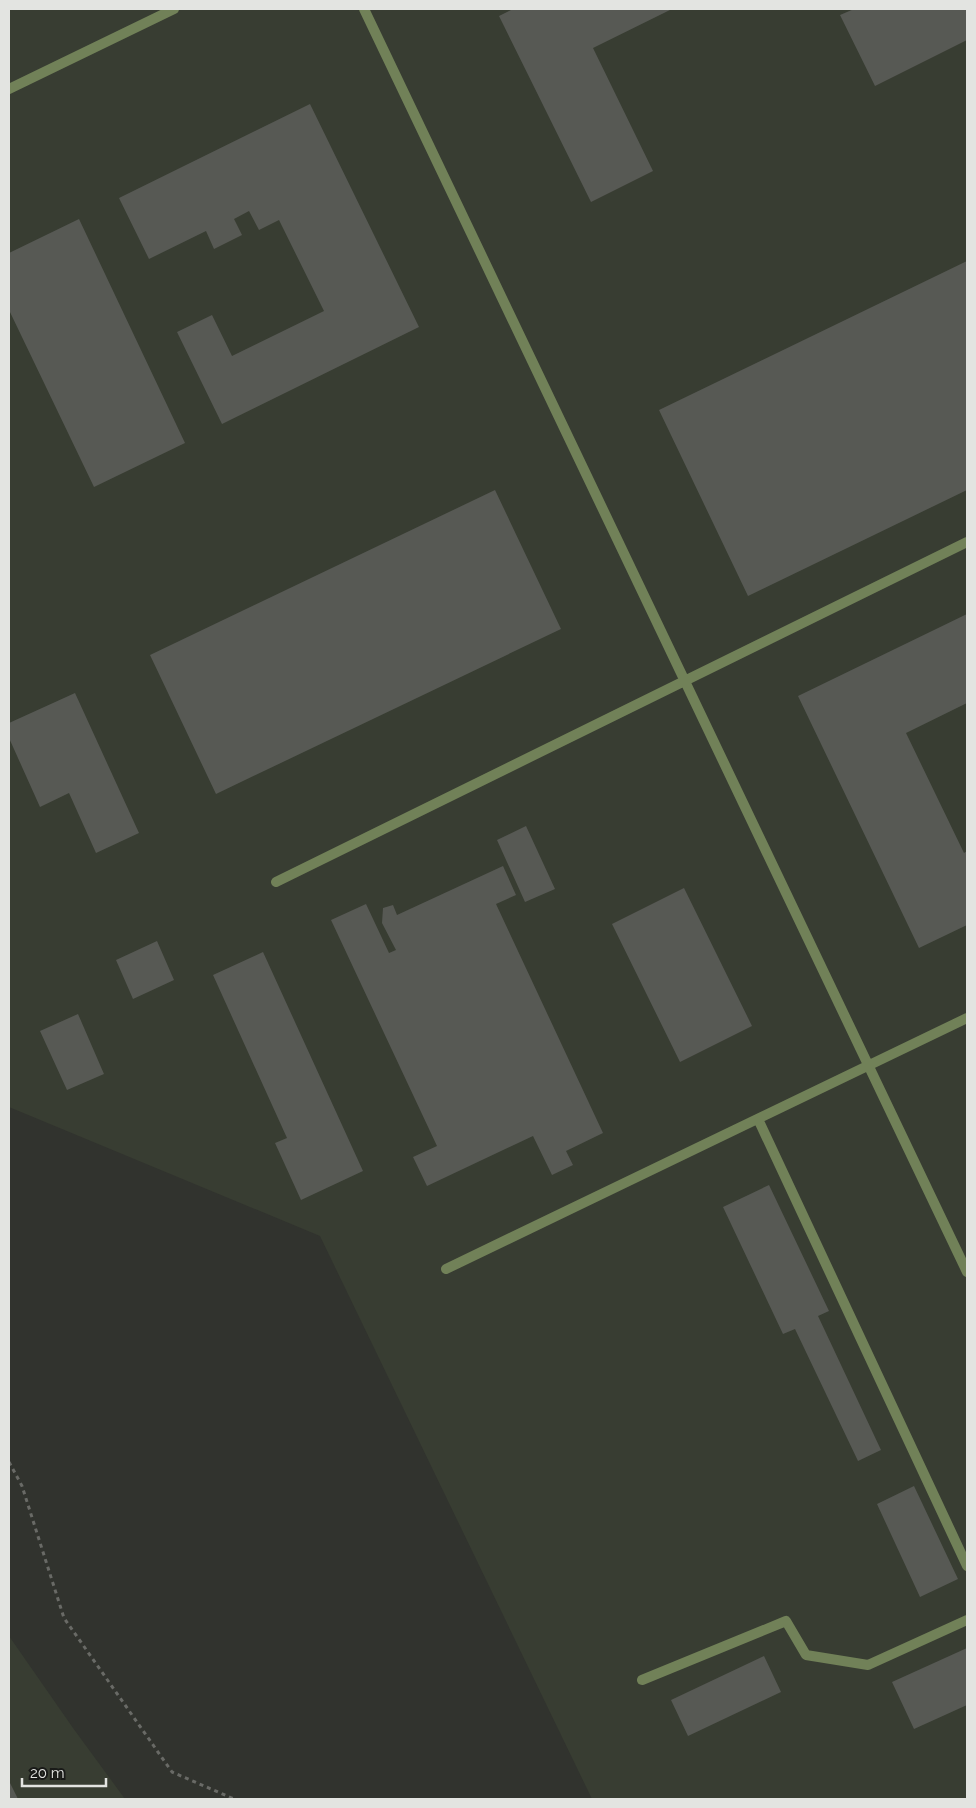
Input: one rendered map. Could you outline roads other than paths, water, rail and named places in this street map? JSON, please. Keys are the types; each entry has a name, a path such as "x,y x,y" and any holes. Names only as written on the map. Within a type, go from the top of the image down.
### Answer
{"lane":[{"path":"9,89 174,9"},
{"path":"364,9 967,1272"},
{"path":"276,882 686,682 967,542"},
{"path":"446,1269 967,1018"},
{"path":"758,1119 967,1566"},
{"path":"642,1680 786,1621 806,1655 868,1665 967,1620"}]}
